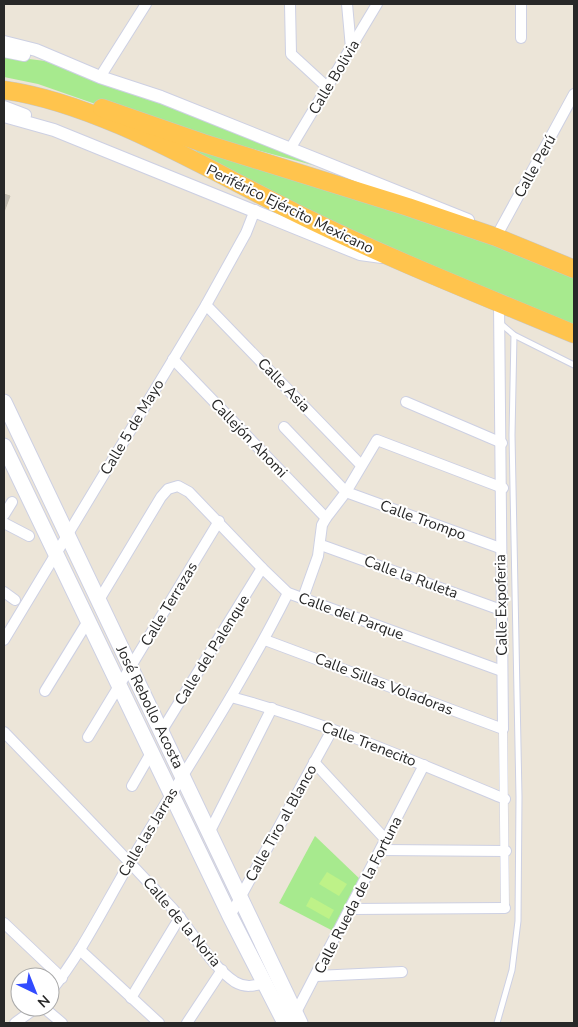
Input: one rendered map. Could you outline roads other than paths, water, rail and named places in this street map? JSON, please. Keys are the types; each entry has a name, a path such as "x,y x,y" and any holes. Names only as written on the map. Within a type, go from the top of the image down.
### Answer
{"highway":[{"name":"Periférico Ejército Mexicano","path":"4,78 38,86 102,113 389,257 574,334"},
{"name":"Periférico Ejército Mexicano","path":"4,90 102,113 408,207 496,237 574,269"}],"main road":[{"name":"José Rebollo Acosta","path":"4,402 161,732 210,830 241,897 293,1021"},
{"name":"José Rebollo Acosta","path":"4,446 230,916 265,984 293,1021"}],"street":[{"path":"100,76 146,4"},
{"path":"290,4 291,54 328,88"},
{"path":"347,4 351,48"},
{"name":"Calle Bolivia","path":"290,149 377,4"},
{"path":"521,4 521,38"},
{"path":"4,42 36,50 100,76 162,97 437,206 464,218 496,237"},
{"path":"4,51 37,58 63,60"},
{"name":"Calle Perú","path":"496,237 574,94"},
{"path":"4,107 30,117 54,130"},
{"path":"4,116 54,130 360,254 389,257"},
{"name":"Calle 5 de Mayo","path":"4,640 206,305 246,233 255,210"},
{"name":"Calle Expoferia","path":"499,303 502,443 500,610 506,851 504,908"},
{"name":"Calle Asia","path":"206,305 362,465"},
{"name":"Callejón Ahomi","path":"173,359 326,518"},
{"path":"406,402 502,443"},
{"path":"284,427 346,492"},
{"path":"303,598 321,544 322,525 346,492 377,440 502,488"},
{"name":"Calle del Parque","path":"99,600 161,497 168,489 178,486 190,492 288,593 502,671"},
{"name":"Calle Trompo","path":"346,492 500,548"},
{"path":"4,516 12,502"},
{"name":"Calle Terrazas","path":"88,737 219,522"},
{"path":"4,523 29,536"},
{"name":"Calle la Ruleta","path":"321,544 500,610"},
{"name":"Calle del Palenque","path":"161,732 262,568"},
{"path":"4,592 15,600"},
{"name":"Calle las Jarras","path":"60,980 80,950 171,794 231,698 265,640 288,593"},
{"path":"45,691 88,621"},
{"name":"Calle Sillas Voladoras","path":"265,640 503,729"},
{"name":"Calle Trenecito","path":"231,698 272,708 332,730 424,765 504,799"},
{"path":"210,830 272,708"},
{"name":"Calle Tiro al Blanco","path":"230,916 332,730"},
{"name":"Calle de la Noria","path":"4,732 130,862 180,917 222,970 242,985 265,984"},
{"path":"132,786 151,753"},
{"path":"314,762 386,840"},
{"name":"Calle Rueda de la Fortuna","path":"293,1021 424,765"},
{"path":"381,850 506,851"},
{"path":"350,909 504,908"},
{"path":"131,998 180,917"},
{"path":"4,923 62,978"},
{"path":"80,950 159,1023"},
{"path":"187,1023 222,970"},
{"path":"316,976 402,972"}],"lane":[{"path":"498,321 514,335 574,366"},
{"path":"497,1023 512,970 518,921 520,797 512,435 514,335"}]}
